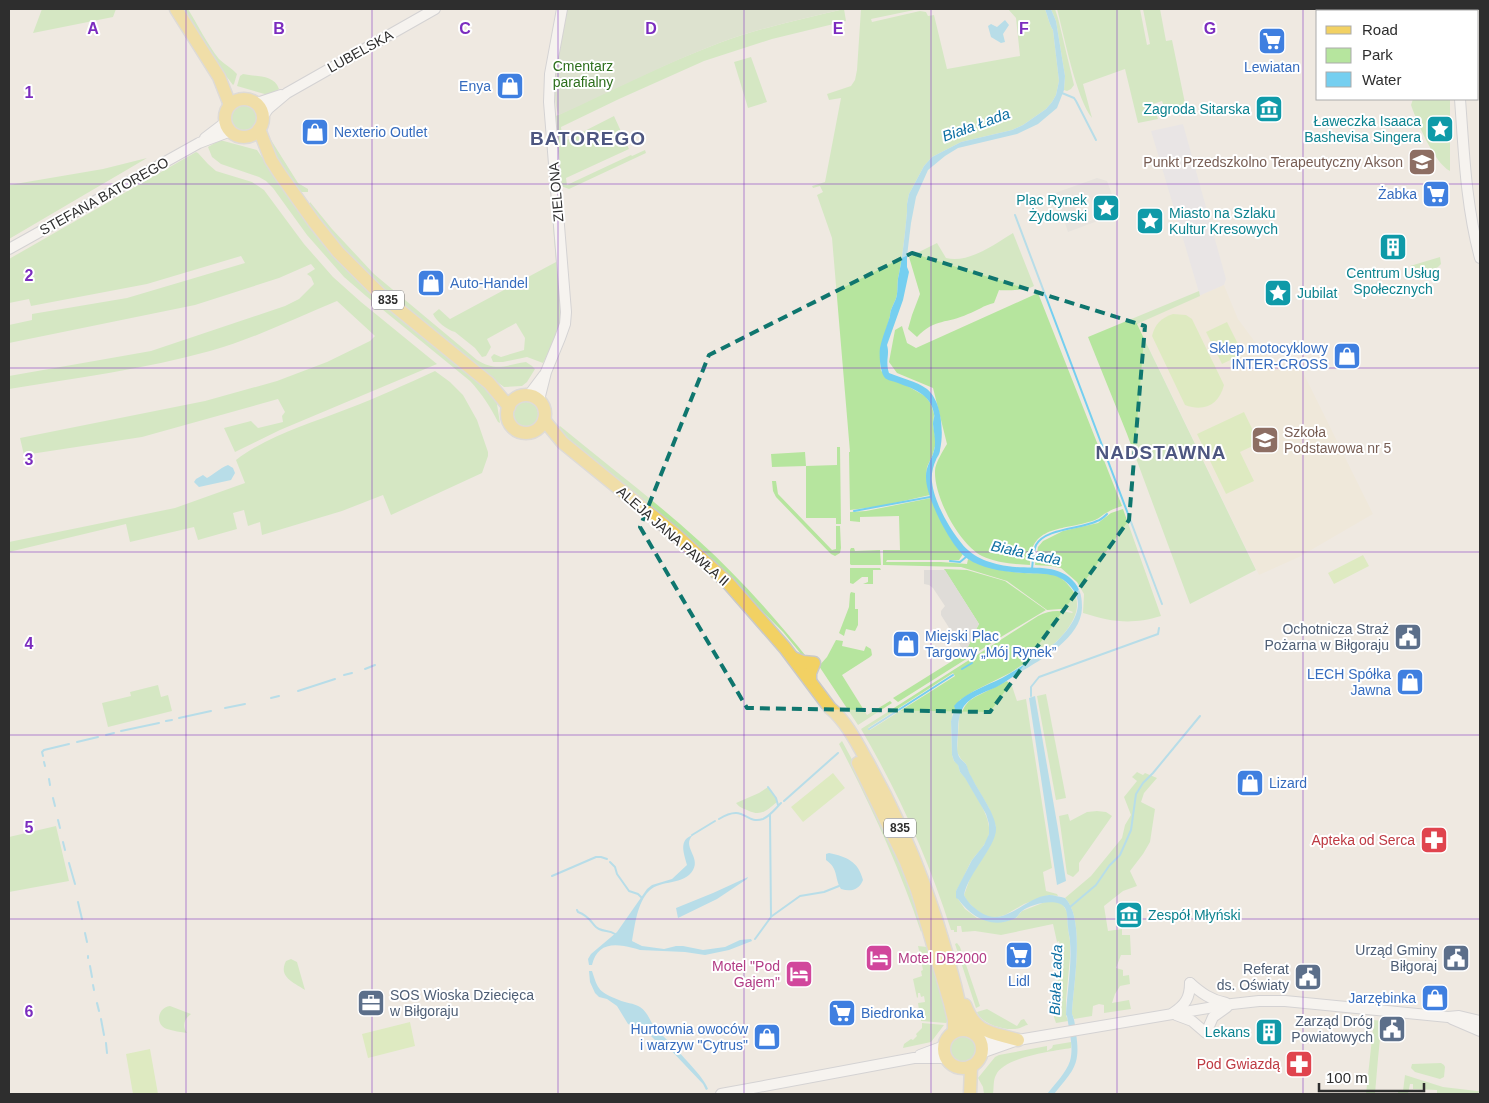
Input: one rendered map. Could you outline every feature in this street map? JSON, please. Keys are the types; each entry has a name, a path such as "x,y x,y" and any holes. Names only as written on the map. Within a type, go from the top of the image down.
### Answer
{"main road":[{"path":"176,9 235,102"},
{"path":"228,127 226,113 235,102 250,100 260,108 263,116 259,129 253,134 246,136"},
{"name":"835","path":"228,127 238,136 246,136 270,160 314,222 354,269 404,314 489,383 524,400"},
{"name":"835","path":"259,129 270,160"},
{"path":"524,400 545,409 541,424 533,432 526,433 515,429 508,420 507,412 524,400"},
{"name":"ALEJA JANA PAWŁA II","path":"541,424 666,526 712,568 751,608 793,658 803,662 814,663 810,679 830,708"},
{"name":"835","path":"830,708 853,738 878,782 902,832 935,918 957,991 964,1025 967,1030"},
{"name":"835","path":"830,708 898,846 917,890 948,996 954,1020 954,1032"},
{"path":"957,991 964,1000 971,1018 979,1027 986,1031 1018,1040"},
{"path":"967,1030 978,1038 981,1045 981,1053 978,1059 965,1066 952,1064 945,1052 948,1037 954,1032 967,1030"},
{"path":"965,1066 969,1094"}],"street":[{"name":"LUBELSKA","path":"254,102 260,102 284,94 435,9"},
{"name":"ZIELONA","path":"524,400 546,372 565,324 566,312 549,102 550,74 562,9"},
{"name":"LUBELSKA","path":"263,116 284,94"},
{"path":"1460,100 1467,192 1480,258"},
{"name":"STEFANA BATOREGO","path":"9,249 228,127"},
{"path":"1173,1014 1187,1001 1190,983 1211,999 1232,1004"},
{"path":"981,1053 1018,1040 1259,1001 1285,1001 1478,1019"},
{"path":"1173,1014 1192,1021 1206,1033 1214,1015 1232,1004"},
{"path":"1448,1017 1480,1031"},
{"path":"978,1038 984,1040 1018,1040"},
{"path":"721,1094 945,1052"}],"highlighted area":[{"path":"912,253 1145,326 1129,520 990,712 747,708 640,527 709,355"}],"shaded area":[{"path":"1183,124 1226,279 1224,285 1200,296 1151,131"},
{"name":"Plac Rynek Żydowski","path":"1097,178 1107,181 1119,213 1068,232 1055,193","holes":["1090,197 1098,218 1081,224 1073,203"]},
{"name":"Szkoła Podstawowa nr 5","path":"1224,285 1238,319 1261,350 1281,366 1296,358 1373,514 1299,557 1259,575 1137,323"},
{"path":"924,570 945,570 979,624 965,653 941,615 941,611 945,606 933,588 924,584"}],"green space":[{"path":"42,9 116,9 113,17 33,33"},
{"path":"181,9 188,9 219,59 237,74 233,85 213,59"},
{"name":"Cmentarz parafialny","path":"567,9 844,9 765,28 719,43 559,115 555,93 556,79"},
{"path":"844,9 846,21 772,39 704,61 561,127 563,142 614,116 629,149 566,178 567,185 631,155 645,150 646,153 569,189 561,186 556,116 657,69 719,43 765,28"},
{"path":"861,9 919,9 871,19 872,22 920,11 926,12 928,16 934,15 947,69 1020,56 1016,18 1008,9 1045,9 1053,30 1059,81 1056,95 1052,102 1046,109 1023,125 1012,130 961,142 932,157 924,166 909,194 897,294 882,344 880,364 881,371 925,396 931,404 934,414 933,425 936,442 927,467 926,477 930,495 881,506 850,510 850,452 832,238 817,195 823,192 820,186 813,188 812,186 825,182 841,98 829,100 827,94 851,86 855,80"},
{"path":"1051,9 1055,9 1058,18 1074,85 1067,91 1064,90 1065,76 1056,21"},
{"path":"1057,9 1140,9 1147,45 1150,44 1143,9 1160,9 1166,41 1172,40 1186,108 1167,115 1162,101 1153,104 1158,119 1138,123 1125,69 1083,84 1092,118 1086,109 1076,82"},
{"path":"751,57 767,102 748,108 734,62"},
{"path":"243,74 269,78 277,84 279,89 268,95 237,86 240,76"},
{"path":"1413,100 1450,100 1450,171 1444,167 1432,151 1411,105"},
{"path":"244,104 253,108 257,117 253,126 244,130 235,126 231,117 235,108"},
{"path":"220,140 257,150 298,209 496,398 500,423 482,395 470,381 344,277 307,235 266,181 221,164 212,157 208,147"},
{"path":"271,140 298,183 308,189 308,192 295,191 267,142"},
{"path":"196,152 216,171 252,182 264,190 304,244 333,277 437,364 280,430 235,452 224,428 251,421 258,428 283,422 282,416 285,412 278,399 142,437 24,455 20,438 205,401 277,381 327,362 370,341 375,336 337,301 258,334 210,351 136,368 9,389 9,376 151,351 285,306 299,299 314,284 311,277 307,274 315,269 311,264 279,278 195,305 9,343 9,325 32,320 32,314 127,298 245,263 241,256 147,284 31,306 29,299 9,303 9,259"},
{"path":"147,158 9,239 9,185 103,169"},
{"path":"310,202 374,274 477,360 496,367 526,362 532,366 535,369 527,382 522,386 504,387 467,360 387,293 339,246 310,207"},
{"path":"552,212 554,212 562,308 561,322 552,349 550,349 543,363 527,357 493,362 491,357 494,354 501,357 524,350 525,338 516,323 487,339 491,347 486,356 482,357 475,348 455,332 442,325 433,314 439,309 450,319 556,262"},
{"path":"1013,233 1034,286 1022,289 999,290 994,303 961,317 936,324 923,331 917,337 908,329 920,294 909,257 937,243 946,258 954,259 972,256"},
{"path":"1440,257 1441,264 1438,267 1415,278 1410,266"},
{"path":"1199,291 1200,296 1137,324 1256,570 1190,604 1127,434 1088,337"},
{"path":"1038,293 1122,506 1111,510 1095,520 1043,535 1031,551 1030,565 1012,564 982,556 973,550 957,531 943,506 936,482 936,464 947,444 933,388 897,373 889,362 895,330 902,326 907,343 916,348"},
{"path":"1173,314 1186,315 1192,319 1224,385 1218,398 1210,405 1198,408 1185,405 1152,336 1159,322"},
{"path":"1227,322 1243,354 1222,364 1206,332"},
{"path":"435,371 463,395 477,420 488,456 482,473 391,515 383,495 342,511 262,535 260,522 248,526 244,510 233,513 237,529 198,540 194,527 130,542 126,524 9,552 9,542 175,508 245,483 236,460 249,451 276,437"},
{"path":"526,402 535,405 538,414 535,423 526,426 517,423 514,414 517,405"},
{"path":"1244,412 1259,443 1240,452 1254,481 1226,494 1197,434"},
{"path":"560,426 664,511 728,568 809,660 805,659 783,632 751,600 557,430"},
{"path":"837,447 840,447 841,524 836,524 836,518 806,518 806,466 837,465"},
{"path":"805,452 806,466 772,467 771,454"},
{"path":"772,481 776,481 778,494 832,550 836,549 836,526 840,526 840,553 835,556 831,554 776,497"},
{"path":"931,498 951,539 963,554 959,560 887,560 886,562 967,564 968,559 1002,570 1055,575 1065,582 1075,594 1077,609 1071,624 1061,637 1010,673 960,700 952,714 953,718 951,721 952,755 954,761 958,764 960,772 965,777 985,812 989,827 986,841 972,860 956,891 958,899 965,909 977,918 1003,922 1016,918 1022,911 1045,902 1058,902 1063,905 1067,912 1070,941 1066,1000 1068,1021 1056,1023 1054,1017 1061,950 1053,924 1001,935 975,931 962,932 961,926 957,926 957,932 951,930 933,877 912,827 861,729 1038,616 1055,611 1073,612 1061,609 1047,610 1007,581 961,567 883,565 883,550 900,550 899,516 860,517 860,522 850,521 850,512 866,511","holes":["953,673 955,676 870,730 868,728"]},
{"path":"1123,509 1161,616 1140,621 1122,621 1103,619 1083,613 1084,594 1077,582 1061,568 1035,565 1038,547 1043,541 1063,531 1098,523 1111,513"},
{"path":"851,548 854,548 855,551 880,550 881,565 851,565"},
{"path":"1363,555 1369,566 1334,584 1328,573"},
{"path":"850,568 880,568 881,570 873,570 873,584 863,584 868,582 868,577 862,577 853,584 850,583"},
{"path":"944,569 967,570 1005,581 1046,610 1001,637 976,629 979,624"},
{"path":"851,592 855,593 858,625 855,631 846,629 844,636 839,633 849,607"},
{"path":"975,632 998,639 898,702 893,698 965,653"},
{"path":"836,640 843,641 842,646 864,651 866,646 871,649 872,655 870,657 842,675 867,715 890,701 892,703 858,725 819,666 827,657"},
{"path":"1007,681 1012,686 1017,701 1026,699 1052,868 1043,872 1046,891 1058,896 1049,895 994,918 985,916 976,910 964,895 972,873 989,848 996,827 989,808 969,774 966,764 957,752 959,717 965,706 975,697"},
{"path":"158,685 161,697 168,695 172,711 108,727 102,703 131,696 130,692"},
{"path":"1046,694 1066,798 1056,800 1037,696"},
{"path":"842,741 896,850 914,895 922,929 921,932 884,836 839,744"},
{"path":"1137,772 1157,778 1144,793 1141,802 1155,809 1150,842 1130,871 1137,886 1123,891 1104,906 1108,931 1122,929 1122,935 1130,935 1131,955 1121,955 1116,968 1123,970 1123,976 1129,975 1130,984 1120,986 1112,1003 1129,1000 1131,1009 1104,1013 1104,1005 1099,1004 1093,1006 1092,1016 1074,1019 1072,1014 1077,937 1071,908 1065,898 1091,876 1122,838 1125,825 1131,815 1124,797 1137,781 1132,777"},
{"path":"833,773 845,788 803,822 791,807"},
{"path":"768,787 777,802 763,812 752,812 736,803 759,793"},
{"path":"1087,812 1106,812 1112,816 1079,863 1079,871 1073,877 1067,874 1059,816 1068,814 1070,821"},
{"path":"56,826 69,881 9,892 9,837"},
{"path":"957,943 980,1006 976,1008 955,944"},
{"path":"918,946 927,947 948,1021 946,1023 921,1021 926,1016 920,1017 918,1003 925,1002 924,996 921,997 920,993 918,993 917,998 913,979 922,976 921,971 923,970"},
{"path":"291,959 297,962 305,990 285,975 284,967 286,961"},
{"path":"170,1006 191,1014 184,1023 187,1033 167,1029 161,1024 159,1020 160,1013"},
{"path":"987,1009 1017,1026 1024,1019 1028,1025 1009,1029 990,1024 984,1021 977,1012"},
{"path":"1374,1020 1382,1021 1375,1094 1366,1094"},
{"path":"410,1022 415,1046 368,1058 362,1034"},
{"path":"922,1023 944,1025 931,1042 903,1048 904,1044 917,1036 916,1034 922,1028"},
{"path":"963,1036 972,1040 976,1049 972,1058 963,1062 954,1058 950,1049 954,1040"},
{"path":"1071,1042 1071,1048 1041,1053 1018,1059 1009,1064 996,1075 993,1094 984,1094 983,1087 978,1078 995,1057 1047,1046 1047,1051 1053,1045"},
{"path":"150,1049 158,1094 133,1094 126,1054"},
{"path":"1441,1063 1445,1067 1444,1077 1440,1079 1415,1072 1411,1068 1412,1064"},
{"path":"1405,1075 1443,1087 1479,1091 1478,1094 1437,1094 1437,1090 1413,1089 1413,1084 1410,1084 1408,1094 1398,1094 1398,1091 1403,1091"}],"water":[{"path":"1045,9 1051,9 1056,21 1065,76 1064,90 1057,108 1038,124 1017,134 958,148 928,170 916,197 907,256 909,272 903,300 887,345 887,365 889,373 923,386 932,394 936,401 941,418 942,435 940,453 932,471 933,489 950,528 964,546 974,555 993,563 1016,567 1052,569 1060,572 1068,576 1075,583 1081,595 1082,608 1080,619 1068,638 1049,654 1002,684 976,696 964,706 959,718 957,742 958,755 966,764 989,808 996,827 988,851 971,878 964,895 971,905 980,912 998,917 1006,915 1040,897 1049,895 1065,898 1071,908 1075,921 1077,953 1072,1014 1077,1053 1071,1073 1054,1094 1047,1094 1066,1070 1072,1050 1066,1015 1070,969 1070,940 1067,912 1062,905 1051,902 1026,908 1014,919 1005,922 989,922 982,920 969,911 956,898 956,891 972,860 984,845 989,834 989,824 986,814 954,761 952,755 951,721 954,706 960,700 1009,674 1055,643 1074,619 1078,605 1077,598 1069,584 1057,577 994,569 980,565 961,553 940,521 927,485 928,465 935,446 932,407 925,396 919,392 888,380 883,376 880,355 882,340 897,294 909,194 924,166 932,157 961,142 1012,130 1023,125 1046,109 1056,95 1059,81 1053,30"},
{"path":"1005,20 1009,25 1003,34 1005,42 1001,43 991,37 988,26 991,24 997,27"},
{"path":"228,465 233,468 235,473 231,480 199,487 194,482 203,475 207,478"},
{"path":"1035,696 1066,881 1057,885 1029,698"},
{"path":"693,835 689,843 695,861 693,870 689,875 678,881 654,887 649,891 639,908 632,941 642,946 664,949 683,946 703,950 725,947 740,940 751,939 752,941 729,950 705,955 640,950 612,945 599,951 592,965 589,965 588,959 591,954 617,932 647,889 652,885 672,879 687,865 683,847 685,840"},
{"path":"829,853 846,858 855,864 863,880 857,888 851,890 841,889 835,870 826,860 826,854"},
{"path":"748,877 717,899 678,918 676,908"},
{"path":"589,971 592,971 600,990 621,1001 643,1009 656,1029 693,1068 708,1089 706,1090 703,1084 666,1045 655,1040 646,1031 628,1024 617,1006 607,999 599,997 590,982"}],"waterway":[{"path":"1062,93 1074,98 1096,140"},
{"path":"1015,215 1162,604"},
{"path":"854,511 930,497"},
{"name":"Biała Łada","path":"1032,569 1035,548 1041,539 1055,532 1090,524 1100,520 1107,514"},
{"path":"950,561 960,562 966,557"},
{"path":"1031,696 1031,687 1039,677 1158,634 1159,628"},
{"path":"962,669 972,663"},
{"path":"365,669 375,665"},
{"path":"344,675 352,673"},
{"path":"869,729 953,675"},
{"path":"298,691 335,679"},
{"path":"271,698 279,696"},
{"path":"225,708 245,704"},
{"path":"179,718 211,711"},
{"path":"1070,907 1096,885 1109,866 1120,855 1131,830 1136,794 1143,783 1200,716"},
{"path":"166,721 172,720"},
{"path":"121,731 159,723"},
{"path":"106,735 114,733"},
{"path":"77,742 98,737"},
{"path":"43,756 42,752 44,750 69,744"},
{"path":"784,801 838,753"},
{"path":"44,762 45,766"},
{"path":"49,779 50,785"},
{"path":"768,787 776,798 778,805"},
{"path":"53,798 55,806"},
{"path":"719,819 734,813 752,819 763,819 781,803"},
{"path":"755,939 771,917 770,815"},
{"path":"58,820 60,828"},
{"path":"692,835 715,821"},
{"path":"63,842 65,850"},
{"path":"552,876 596,857 607,859"},
{"path":"610,862 629,891 638,894 642,898"},
{"path":"69,863 75,884"},
{"path":"772,916 800,896 824,892 839,886"},
{"path":"78,902 82,919"},
{"path":"577,910 597,928 615,934"},
{"path":"85,933 87,942"},
{"path":"90,966 92,977"},
{"path":"93,985 94,990"},
{"path":"97,1003 99,1011"},
{"path":"101,1019 104,1035"},
{"path":"106,1043 107,1053"}],"place":[{"name":"Lewiatan","path":"1272,41"},
{"name":"Enya","path":"510,86"},
{"name":"Zagroda Sitarska","path":"1269,109"},
{"name":"Ławeczka Isaaca Bashevisa Singera","path":"1440,129"},
{"name":"Nexterio Outlet","path":"315,132"},
{"name":"Punkt Przedszkolno Terapeutyczny Akson","path":"1422,162"},
{"name":"Żabka","path":"1436,194"},
{"name":"Plac Rynek Żydowski","path":"1106,208"},
{"name":"Miasto na Szlaku Kultur Kresowych","path":"1150,221"},
{"name":"Centrum Usług Społecznych","path":"1393,247"},
{"name":"Auto-Handel","path":"431,283"},
{"name":"Jubilat","path":"1278,293"},
{"name":"Sklep motocyklowy INTER-CROSS","path":"1347,356"},
{"name":"Szkoła Podstawowa nr 5","path":"1265,440"},
{"name":"Ochotnicza Straż Pożarna w Biłgoraju","path":"1408,637"},
{"name":"Miejski Plac Targowy „Mój Rynek”","path":"906,644"},
{"name":"LECH Spółka Jawna","path":"1410,682"},
{"name":"Lizard","path":"1250,783"},
{"name":"Apteka od Serca","path":"1434,840"},
{"name":"Zespół Młyński","path":"1129,915"},
{"name":"Lidl","path":"1019,955"},
{"name":"Motel DB2000","path":"879,958"},
{"name":"Urząd Gminy Biłgoraj","path":"1456,958"},
{"name":"Motel \"Pod Gajem\"","path":"799,974"},
{"name":"Referat ds. Oświaty","path":"1308,977"},
{"name":"Jarzębinka","path":"1435,998"},
{"name":"SOS Wioska Dziecięca w Biłgoraju","path":"371,1003"},
{"name":"Biedronka","path":"842,1013"},
{"name":"Zarząd Dróg Powiatowych","path":"1392,1029"},
{"name":"Lekans","path":"1269,1032"},
{"name":"Hurtownia owoców i warzyw \"Cytrus\"","path":"767,1037"},
{"name":"Pod Gwiazdą","path":"1299,1064"}],"district":[{"name":"BATOREGO","path":"588,138"},
{"name":"NADSTAWNA","path":"1161,452"}]}
